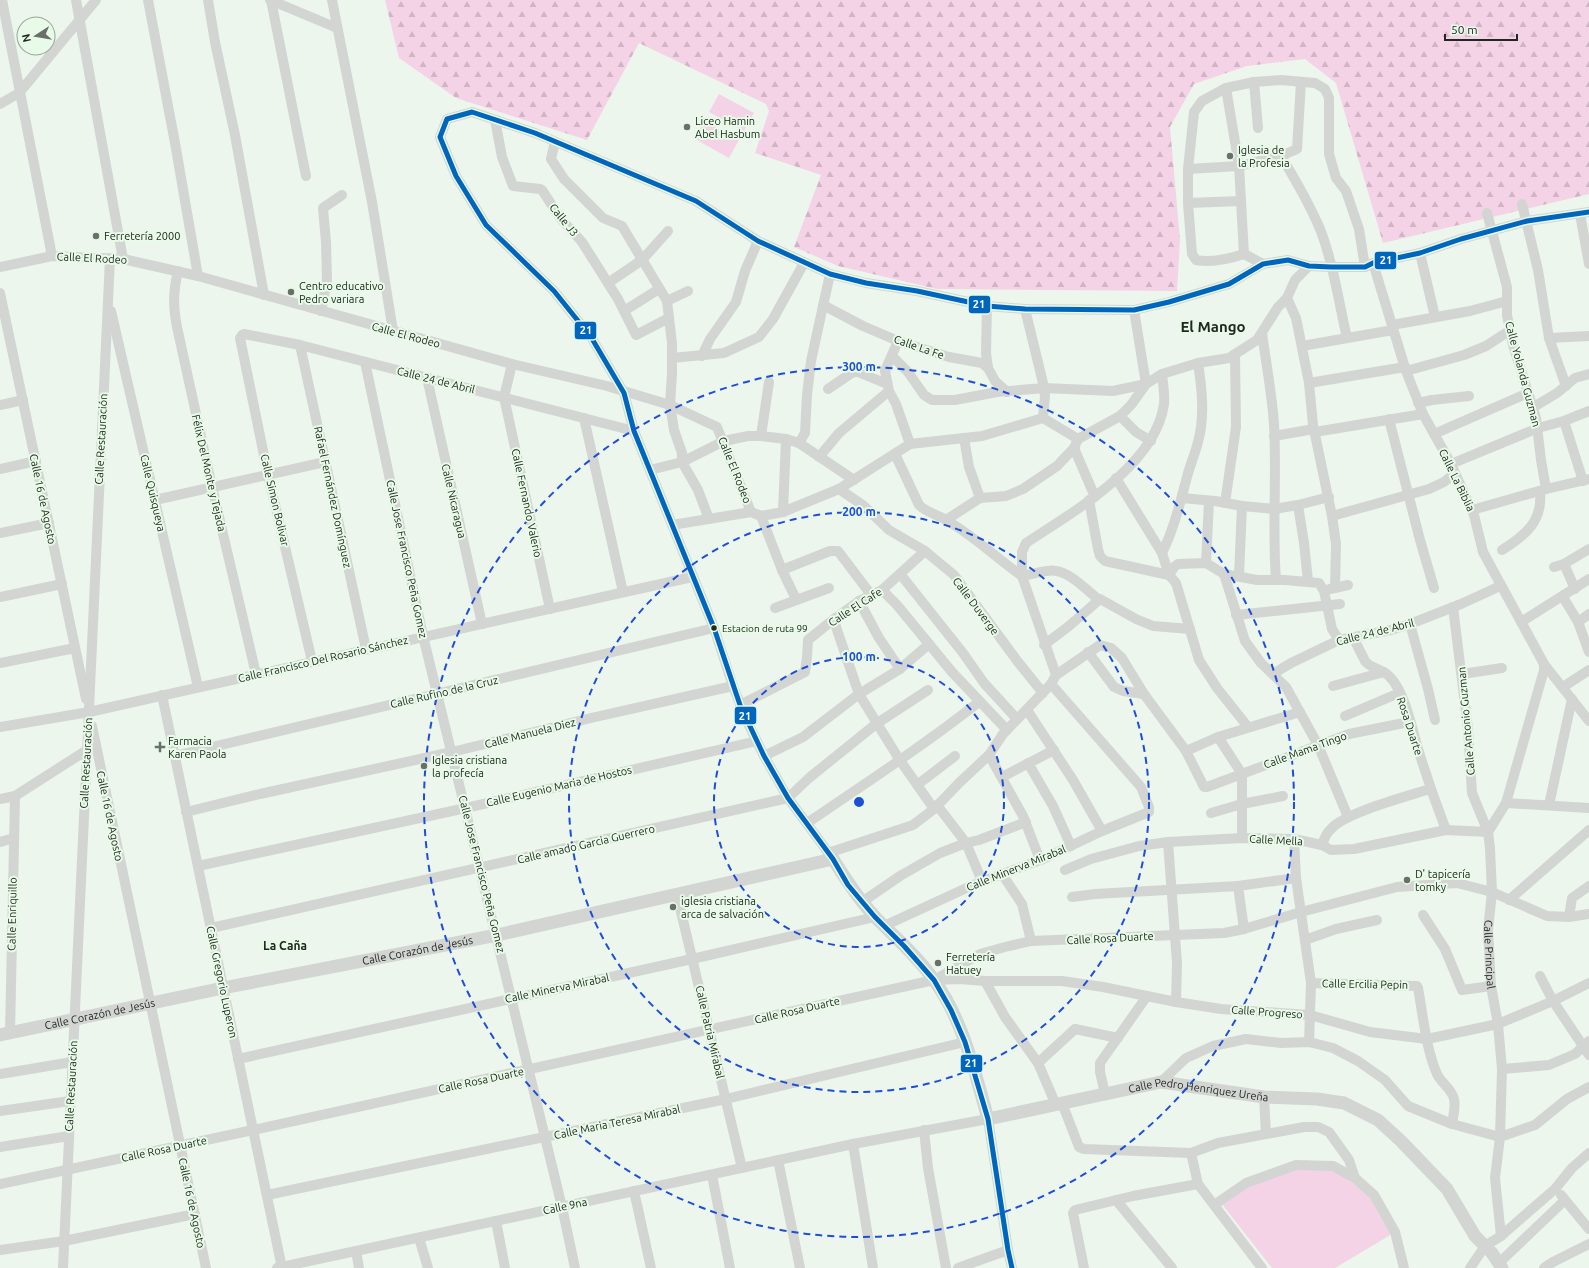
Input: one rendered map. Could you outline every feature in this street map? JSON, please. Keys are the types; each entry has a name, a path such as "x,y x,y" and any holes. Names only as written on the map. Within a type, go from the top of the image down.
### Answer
{"street":[{"path":"2,0 52,256"},
{"path":"76,0 123,259"},
{"path":"0,104 20,93 96,0"},
{"path":"148,0 198,276"},
{"path":"208,0 264,295"},
{"path":"271,0 337,28"},
{"path":"271,0 306,176"},
{"path":"332,0 362,148 393,331"},
{"name":"Calle La Biblia","path":"1244,254 1227,260 1203,261 1196,260 1192,254 1188,203 1188,169 1194,112 1202,101 1226,88 1254,82 1281,80 1315,83 1325,89 1329,98 1329,154 1336,178 1346,191 1369,265 1422,414 1453,469 1472,510 1483,552 1500,584 1544,664 1589,721"},
{"path":"1254,82 1258,128"},
{"path":"1188,169 1238,166 1281,156 1294,151 1298,146 1301,82"},
{"path":"1226,88 1238,166 1244,254 1263,264"},
{"path":"1012,1268 988,1119 965,1042 951,1010 934,980 848,885 831,856 788,798 764,756 740,705 714,628 634,431 624,393 591,337 554,292 486,225 456,176 440,137 448,119 472,112 555,142 696,201 758,241 830,274 866,283 917,291 987,306 1025,309 1134,310 1169,302 1229,284 1263,264 1288,260 1309,266 1331,267 1369,265 1420,253 1527,221 1585,213 1589,264"},
{"name":"Calle J3","path":"495,120 502,157 513,186 542,190 561,219 582,242 608,283 636,335 669,318"},
{"path":"555,142 551,159 564,179 603,218 622,226 667,301 672,342 670,405 674,430 682,453 682,462 698,490 708,519"},
{"path":"1281,156 1302,191 1320,230 1331,267 1347,338"},
{"path":"321,311 327,281 323,208 342,196"},
{"path":"1188,203 1241,201"},
{"path":"1522,204 1538,270 1549,338 1566,386"},
{"name":"Calle Yolanda Guzman","path":"1487,213 1507,287 1510,331 1538,428 1543,490 1536,521 1517,541 1502,550"},
{"path":"608,283 642,260 668,231"},
{"path":"702,356 710,338 736,302 745,271 758,241"},
{"path":"1420,253 1435,317"},
{"name":"Calle El Rodeo","path":"0,268 52,256 123,259 198,276 512,364 607,386 624,393 670,405 717,426 796,599"},
{"name":"Calle Restauración","path":"62,1268 110,258"},
{"path":"672,358 724,353 759,337 773,319 804,263"},
{"path":"892,356 908,372 924,395 932,400 956,400 1044,388 1113,391 1146,384 1162,374 1198,363 1229,358 1257,340 1278,307 1287,298 1295,280 1309,266"},
{"name":"Félix Del Monte y Tejada","path":"178,271 173,294 174,308 212,487 256,674"},
{"path":"799,443 805,433 811,361 830,274"},
{"path":"624,311 659,288"},
{"path":"667,301 688,291"},
{"name":"Calle 16 de Agosto","path":"0,293 206,1268"},
{"path":"1287,298 1296,318 1302,346 1309,383 1314,431 1329,497 1336,544 1335,588"},
{"name":"Calle Quisqueya","path":"108,299 198,687"},
{"path":"1302,346 1347,338 1435,317 1470,311 1507,301"},
{"name":"Calle La Fe","path":"823,305 863,326 898,341 949,357 982,364 988,368"},
{"path":"987,306 986,353 988,368 995,381 1007,392"},
{"path":"1025,309 1044,388 1045,396 1043,418"},
{"path":"946,520 980,498 1006,496 1023,489 1057,466 1076,444 1120,416 1131,405 1146,384 1134,310"},
{"path":"1309,383 1405,369 1464,355 1486,346 1510,331"},
{"path":"1262,333 1274,423 1274,549 1276,580"},
{"name":"Calle 24 de Abril","path":"240,338 244,334 300,345 634,431"},
{"path":"1549,338 1589,336"},
{"name":"Calle Simon Bolivar","path":"240,338 268,475 312,661"},
{"path":"898,341 885,371 888,388 896,404 910,444"},
{"name":"Rafael Fernández Domínguez","path":"300,345 366,649"},
{"path":"1225,503 1236,428 1235,354"},
{"name":"Calle Jose Francisco Peña Gomez","path":"365,362 424,636 546,1138 576,1268"},
{"path":"1162,553 1170,537 1198,442 1201,420 1202,389 1198,363"},
{"path":"504,397 512,364"},
{"path":"828,389 853,372 858,372 888,388"},
{"path":"1054,680 1022,576 1022,552 1026,544 1092,498 1140,455 1151,441 1156,431 1164,404 1162,374"},
{"path":"1532,408 1566,386 1574,378 1589,374"},
{"name":"Calle Nicaragua","path":"427,378 482,624"},
{"path":"761,436 769,382"},
{"path":"820,457 839,433 888,388"},
{"path":"1434,434 1528,393"},
{"path":"1418,403 1469,396"},
{"name":"Calle Fernando Valerio","path":"504,397 550,609"},
{"path":"0,405 23,400"},
{"path":"1332,516 1429,489 1444,482 1453,469 1538,428 1564,421 1589,411"},
{"path":"1274,436 1422,414"},
{"path":"1120,416 1136,432 1151,441"},
{"path":"584,418 623,592"},
{"path":"672,525 708,519 784,512 839,489 910,444 982,436 1043,418"},
{"path":"1043,418 1076,444 1092,498 1100,556 1105,561 1170,575"},
{"path":"1389,419 1434,588"},
{"path":"1472,510 1543,490 1586,480 1564,421"},
{"path":"650,470 682,462 724,442 748,436 761,436 786,439 799,443 854,480"},
{"path":"964,438 969,467 980,498"},
{"path":"784,512 786,439"},
{"path":"895,454 919,505 924,510 946,520 1022,576 1058,570 1065,573 1098,599 1102,599 1136,619 1153,626 1190,629"},
{"path":"0,469 36,461"},
{"path":"155,500 325,462"},
{"path":"1116,478 1162,553 1170,575 1176,583 1200,660 1217,688 1248,727"},
{"name":"Calle Duverge","path":"839,489 864,506 889,530 925,551 954,575 1018,662 1043,693"},
{"path":"1182,498 1274,509 1298,505 1329,497"},
{"path":"1206,563 1209,501"},
{"path":"1298,505 1308,581"},
{"path":"1239,576 1242,506"},
{"path":"0,533 49,523"},
{"path":"1575,589 1559,566 1589,549"},
{"path":"782,570 830,551 838,551 872,596"},
{"name":"Calle El Cafe","path":"740,705 805,672 808,640 834,619 860,601 882,590 901,575 925,551"},
{"path":"1170,575 1174,567 1178,564 1206,563 1224,574 1256,580 1308,581 1319,583 1324,591 1332,629 1339,640"},
{"path":"1224,574 1245,641 1252,651 1286,688 1318,745 1348,817"},
{"path":"901,575 963,653 984,683 1018,719"},
{"name":"Calle Francisco Del Rosario Sánchez","path":"0,727 89,712 692,577"},
{"path":"1521,622 1589,580"},
{"path":"0,597 62,584"},
{"name":"Calle 24 de Abril","path":"1273,674 1291,663 1339,640 1410,624 1454,607 1498,587 1500,584"},
{"path":"1324,591 1348,585"},
{"path":"775,608 829,588"},
{"path":"882,590 897,605 979,702 1007,730"},
{"path":"1563,597 1578,622 1589,652"},
{"path":"1044,645 1069,626 1098,599"},
{"path":"860,601 879,638 900,669"},
{"path":"1236,615 1296,609 1327,604 1340,604"},
{"name":"Calle Antonio Guzman","path":"1454,607 1468,729 1472,793 1488,832"},
{"path":"1578,622 1589,614"},
{"path":"834,619 859,694 876,724 917,785 966,843 982,881"},
{"path":"1410,624 1428,690 1434,720"},
{"name":"Calle Rufino de la Cruz","path":"174,756 714,628"},
{"name":"Rosa Duarte","path":"1353,637 1367,664 1384,672 1391,678 1403,700 1430,789 1446,830"},
{"path":"764,756 803,737 859,694 900,669 929,644"},
{"path":"831,856 913,825 936,807 989,755 1007,730 1054,680 1088,652 1101,645 1111,648 1122,658 1144,694 1186,751 1218,737 1300,712"},
{"path":"0,663 75,648"},
{"path":"1088,652 1114,687 1123,691 1144,694"},
{"path":"1488,832 1506,803 1544,670 1544,664"},
{"path":"1462,674 1502,668"},
{"path":"1563,687 1589,670"},
{"path":"1333,686 1384,672"},
{"name":"Calle Minerva Mirabal","path":"238,1058 692,959 880,921 1040,860 1102,831 1149,812 1149,807 1141,787 1054,680"},
{"name":"Calle Manuela Diez","path":"186,812 260,794 452,752 591,718 733,686"},
{"path":"788,798 809,778 876,724 928,690"},
{"path":"1345,716 1399,693"},
{"name":"Calle Gregorio Luperon","path":"162,695 267,1195 280,1268"},
{"path":"1549,805 1572,699"},
{"path":"807,823 866,784 899,759 948,726 979,702"},
{"path":"1027,710 1073,780 1102,831"},
{"name":"Calle Mama Tingo","path":"1186,751 1204,787 1349,734 1409,722"},
{"path":"1218,737 1242,774 1242,838"},
{"name":"Calle Eugenio Maria de Hostos","path":"198,866 466,808 756,741"},
{"path":"0,799 15,796 87,750"},
{"path":"1002,777 1054,750"},
{"path":"989,755 1026,822 1040,860"},
{"path":"917,785 955,756"},
{"path":"1028,763 1053,806 1071,846"},
{"path":"1322,845 1325,836 1331,828 1348,817 1394,800 1430,789"},
{"name":"Calle Enriquillo","path":"5,1034 15,796"},
{"path":"1211,812 1283,796"},
{"name":"Calle amado Garcia Guerrero","path":"210,928 788,798"},
{"path":"1506,803 1589,808"},
{"path":"862,902 900,876 940,853 1026,822"},
{"name":"Calle Mella","path":"1065,870 1091,859 1139,846 1168,842 1242,838 1294,839 1322,845 1331,850 1354,849 1446,830 1488,832"},
{"path":"1509,900 1589,830"},
{"name":"Calle Principal","path":"1488,832 1492,892 1488,930 1491,986 1498,1024 1502,1069 1500,1137 1495,1178 1501,1236"},
{"path":"0,842 14,838"},
{"path":"1294,839 1296,878 1311,983 1309,1042"},
{"path":"1168,842 1176,934 1176,1002"},
{"name":"Calle Corazón de Jesús","path":"5,1034 223,988 497,935 677,895 831,856"},
{"path":"1002,874 1022,904 1031,941"},
{"path":"1072,898 1095,894 1238,886 1296,878"},
{"name":"Calle Rosa Duarte","path":"0,1184 253,1130 934,980 980,954 1031,941 1224,933 1244,929 1301,912 1397,887 1457,883 1492,892 1547,916 1569,917 1589,914"},
{"path":"1238,886 1244,929"},
{"path":"1569,917 1572,898 1589,886"},
{"name":"Calle Patria Mirabal","path":"677,895 742,1168"},
{"path":"1424,915 1446,949 1462,990 1491,986"},
{"path":"1305,940 1336,929 1377,920"},
{"path":"1540,976 1553,1001 1586,1043 1589,1055"},
{"name":"Calle Progreso","path":"934,980 1062,981 1103,987 1176,1002 1220,1009 1310,1015 1370,1032 1427,1039 1498,1024 1553,1001 1589,983"},
{"path":"985,981 1005,1017 1038,1063 1079,1146 1084,1149 1191,1154 1218,1143 1304,1127 1318,1127 1329,1132 1349,1160 1355,1178"},
{"name":"Calle Ercilia Pepin","path":"1311,983 1416,986 1418,988 1427,1039 1437,1074 1453,1093 1455,1108 1452,1124"},
{"path":"1105,1094 1100,1072 1100,1063 1147,996"},
{"path":"1038,1063 1075,1029 1118,1038"},
{"path":"1161,1082 1186,1058 1213,1046 1246,1039 1281,1043 1309,1042 1332,1048 1358,1061 1385,1080 1408,1106 1452,1124 1500,1137 1535,1125 1567,1099 1589,1087"},
{"name":"Calle Maria Teresa Mirabal","path":"267,1195 546,1138 726,1099 965,1042"},
{"path":"1502,1069 1549,1065 1575,1054 1586,1043"},
{"path":"0,1074 72,1062"},
{"name":"Calle Pedro Henriquez Ureña","path":"853,1144 988,1119 1161,1082 1264,1097 1317,1099 1344,1102 1378,1120 1401,1141 1447,1189 1475,1236 1485,1246"},
{"path":"1264,1097 1266,1134"},
{"path":"0,1111 70,1101"},
{"path":"924,1130 928,1168 946,1268"},
{"path":"0,1147 69,1136"},
{"path":"853,1144 873,1268"},
{"name":"Calle 9na","path":"280,1268 853,1144"},
{"path":"1470,1268 1485,1246 1501,1236 1555,1189 1572,1168 1589,1153"},
{"path":"1191,1154 1198,1184 1262,1268"},
{"path":"778,1160 800,1268"},
{"path":"1214,1205 1246,1183 1296,1165 1333,1166 1355,1178 1374,1195 1395,1232 1404,1268"},
{"path":"712,1174 730,1268"},
{"path":"1084,1267 1073,1213 1074,1210 1198,1184"},
{"path":"1555,1189 1589,1229"},
{"path":"634,1191 651,1268"},
{"path":"1116,1200 1172,1268"},
{"path":"1485,1246 1501,1265 1564,1200"},
{"path":"0,1250 64,1241 195,1214"},
{"path":"496,1221 505,1268"},
{"path":"419,1238 428,1268"},
{"path":"1544,1268 1589,1244"},
{"path":"958,1268 1008,1250"},
{"path":"356,1251 359,1268"}],"green space":[{"path":"385,0 1589,0 1589,194 1383,243 1336,83 1305,59 1247,66 1194,84 1170,127 1180,240 1177,291 937,289 838,266 794,247 821,175 755,153 769,111 766,104 639,43 587,140 456,98 399,58"},
{"path":"719,94 754,113 744,131 709,112"},
{"path":"704,121 739,140 729,158 695,139"},
{"path":"1294,1169 1332,1170 1369,1192 1392,1234 1335,1268 1272,1268 1221,1203 1250,1186"}],"transit line":[{"name":"21","path":"1012,1268 988,1119 965,1042 951,1010 934,980 904,946 875,917 848,885 833,859 788,798 764,756 740,705 714,628 634,431 624,393 591,337 554,291 486,225 456,176 440,137 447,119 472,112 535,133 696,201 758,241 830,274 866,283 917,291 987,306 1025,309 1134,310 1169,302 1229,284 1263,264 1288,260 1309,266 1365,267 1373,263 1420,253 1461,239 1527,221 1589,212"}],"place":[{"name":"Liceo Hamin Abel Hasbum","path":"687,127"},
{"name":"Iglesia de la Profesia","path":"1230,156"},
{"name":"Ferretería 2000","path":"96,236"},
{"name":"Centro educativo Pedro variara","path":"291,292"},
{"name":"Estacion de ruta 99","path":"714,628"},
{"name":"Farmacia Karen Paola","path":"160,747"},
{"name":"Iglesia cristiana la profecía","path":"424,766"},
{"name":"D' tapicería tomky","path":"1407,880"},
{"name":"iglesia cristiana arca de salvación","path":"673,907"},
{"name":"Ferretería Hatuey","path":"938,963"}],"district":[{"name":"El Mango","path":"1213,326"},
{"name":"La Caña","path":"285,945"}]}
